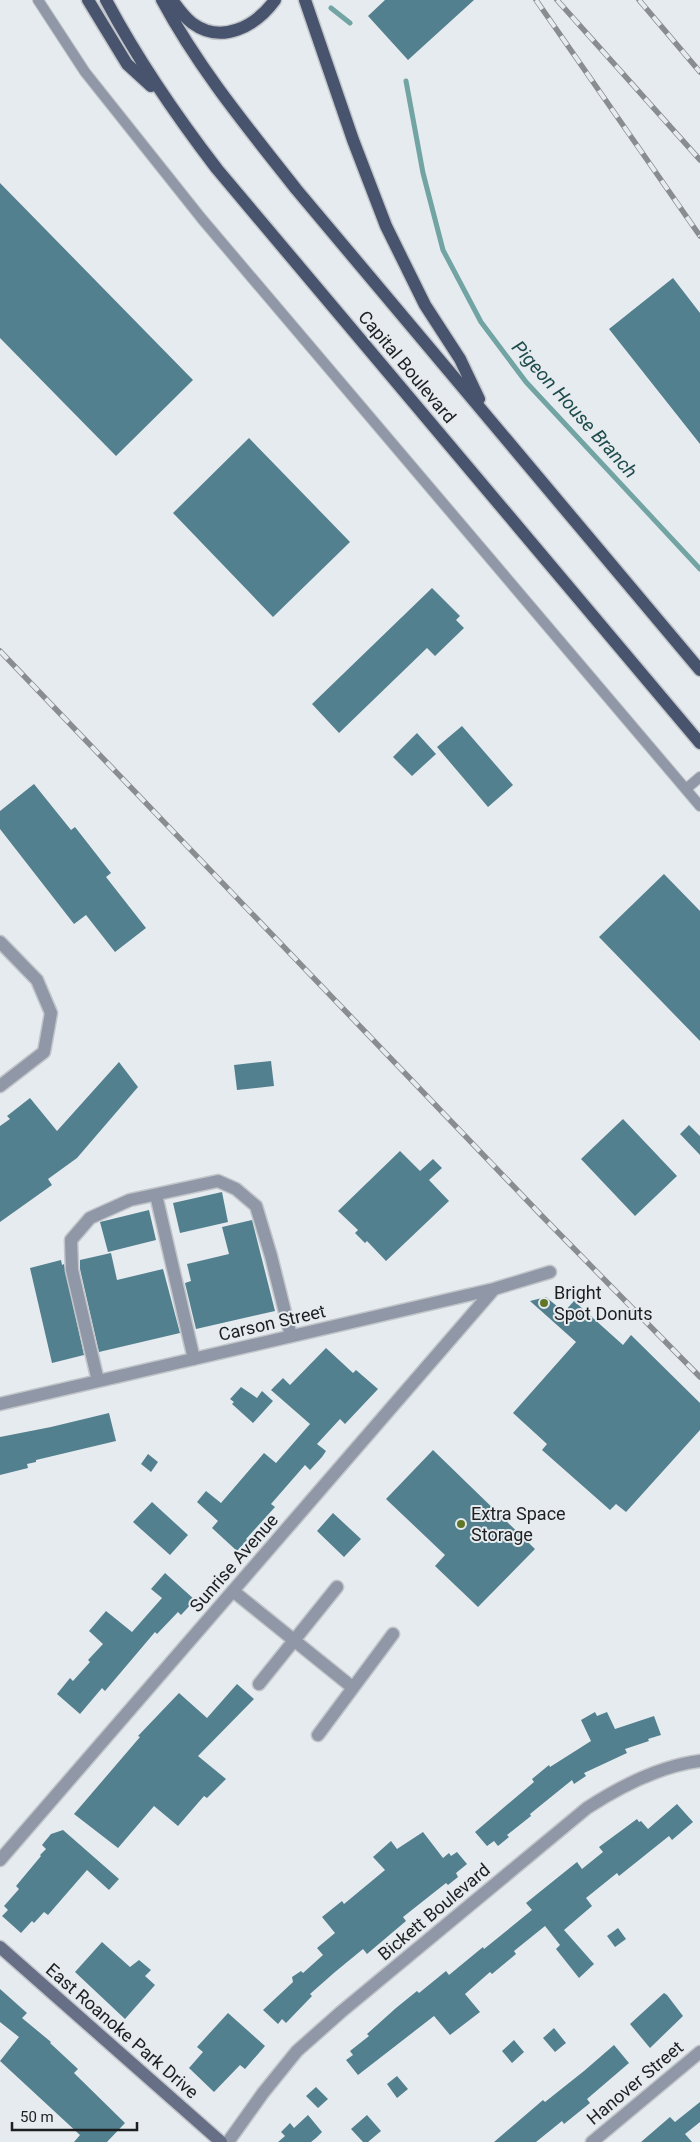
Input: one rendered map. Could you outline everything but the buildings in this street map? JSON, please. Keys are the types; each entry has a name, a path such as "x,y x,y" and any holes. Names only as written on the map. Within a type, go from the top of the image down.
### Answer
{"main road":[{"path":"88,0 126,64 163,96"},
{"name":"Capital Boulevard","path":"106,0 163,96 222,175 700,743"},
{"name":"Capital Boulevard","path":"162,0 191,49 242,122 296,189 700,670"},
{"path":"172,0 192,23 217,33 240,29 250,25 267,11 275,0"},
{"path":"305,0 353,140 386,226 425,305 460,359 488,417"}],"street":[{"path":"0,942 37,980 51,1013 44,1052 0,1086"},
{"path":"98,1381 72,1270 71,1240 90,1218 130,1200 218,1181 236,1189 256,1206 291,1336"},
{"path":"156,1194 194,1359"},
{"name":"Carson Street","path":"0,1404 494,1289 550,1272"},
{"name":"Sunrise Avenue","path":"0,1860 494,1289"},
{"path":"259,1684 337,1587"},
{"path":"232,1591 352,1687"},
{"path":"318,1735 393,1634"},
{"name":"Bickett Boulevard","path":"228,2142 263,2093 297,2051 340,2012 587,1808 614,1790 644,1776 686,1762 700,1761"},
{"name":"East Roanoke Park Drive","path":"0,1947 221,2142"},
{"name":"Hanover Street","path":"592,2142 700,2052"}],"lane":[{"path":"38,0 85,72 202,219 700,806"},
{"path":"686,789 700,777"}],"waterway":[{"name":"Pigeon House Branch","path":"331,8 350,23"},
{"name":"Pigeon House Branch","path":"406,81 423,173 443,250 481,322 526,382 700,569"}],"railway":[{"path":"536,0 700,236"},
{"path":"557,0 700,160"},
{"path":"639,0 700,72"},
{"path":"0,651 541,1215 700,1377"}],"place":[{"name":"Bright Spot Donuts","path":"544,1303"},
{"name":"Extra Space Storage","path":"461,1524"}]}
